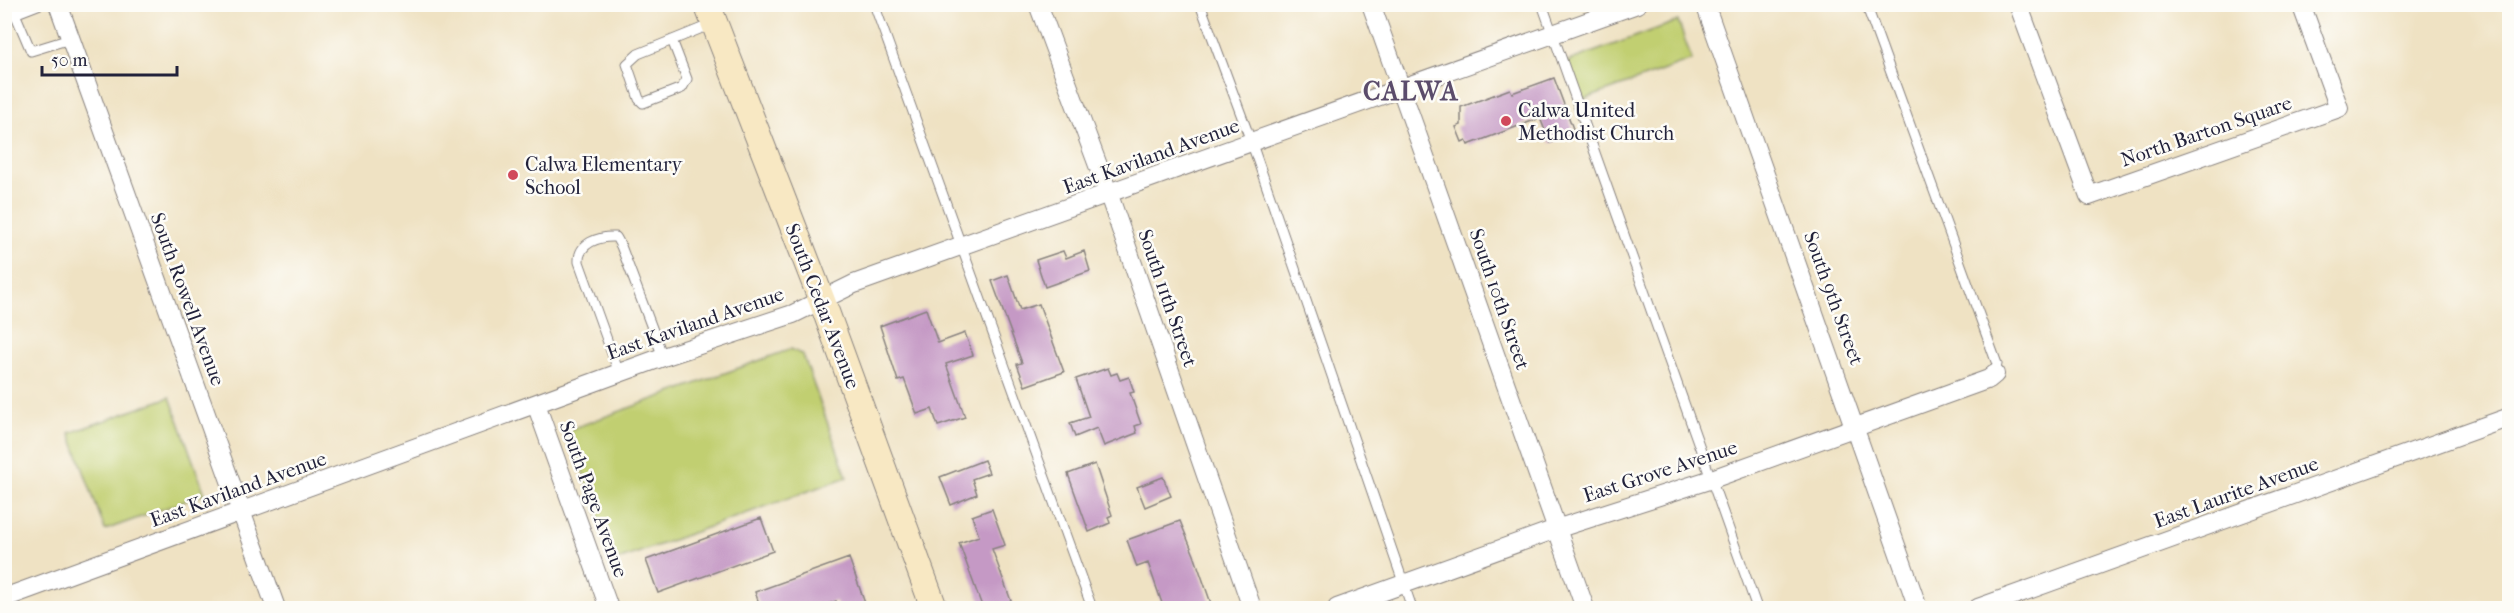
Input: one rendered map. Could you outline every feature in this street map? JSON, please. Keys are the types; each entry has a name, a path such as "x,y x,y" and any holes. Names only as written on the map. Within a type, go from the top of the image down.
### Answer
{"main road":[{"name":"South Cedar Avenue","path":"710,14 822,301 934,609"}],"street":[{"name":"South Rowell Avenue","path":"58,4 276,609"},
{"name":"South 11th Street","path":"1038,4 1109,195 1252,609"},
{"name":"South 10th Street","path":"1371,4 1404,90 1585,609"},
{"name":"East Kaviland Avenue","path":"4,598 663,357 794,314 855,284 1404,90 1637,4"},
{"name":"South 9th Street","path":"1705,4 1856,426 1918,609"},
{"name":"North Barton Square","path":"2018,4 2089,196 2338,108 2301,4"},
{"name":"East Grove Avenue","path":"1338,609 1556,529 1712,479 1989,379 1995,374"},
{"name":"South Page Avenue","path":"536,404 609,609"},
{"name":"East Laurite Avenue","path":"1978,609 2510,417"}],"lane":[{"path":"4,18 13,9 40,4"},
{"path":"874,4 1092,609"},
{"path":"1200,4 1252,144 1412,609"},
{"path":"1542,4 1757,609"},
{"path":"1866,4 1997,364 1995,374"},
{"path":"13,9 31,51 70,39"},
{"path":"672,40 687,79 682,88 643,103 639,99 627,64 638,54 672,40 710,14"},
{"path":"619,373 579,262 578,253 583,246 607,236 616,237 621,246 663,357"}],"green space":[{"path":"1678,21 1692,60 1580,101 1566,62"},
{"path":"791,349 803,355 847,477 615,561 569,434 571,429"},
{"path":"170,397 205,494 105,530 70,433"}],"building":[{"path":"1554,78 1575,134 1550,143 1540,118 1468,145 1466,140 1462,142 1456,127 1461,125 1461,107 1510,89 1512,93"},
{"path":"1063,251 1066,258 1084,251 1090,271 1045,287 1036,260"},
{"path":"1008,275 1020,310 1039,304 1064,372 1025,386 1017,364 1022,363 992,281"},
{"path":"926,309 938,343 965,333 973,355 946,364 965,417 938,426 932,409 917,414 904,379 898,381 880,326"},
{"path":"1108,368 1111,375 1117,373 1120,380 1129,377 1134,392 1130,393 1141,424 1135,426 1137,433 1104,446 1097,428 1075,437 1070,423 1089,417 1076,379"},
{"path":"984,460 989,473 972,479 977,494 951,505 940,477"},
{"path":"1095,464 1112,515 1108,517 1110,523 1089,532 1068,474"},
{"path":"1163,477 1171,496 1145,507 1137,487"},
{"path":"992,509 1005,545 992,549 1014,609 983,609 959,543 979,536 972,516"},
{"path":"761,518 773,551 658,593 646,560"},
{"path":"1180,521 1213,609 1164,609 1148,563 1137,567 1127,540"},
{"path":"849,558 867,609 838,609 836,601 816,609 761,609 755,592"}],"place":[{"name":"Calwa United Methodist Church","path":"1506,121"},
{"name":"Calwa Elementary School","path":"513,175"}],"district":[{"name":"CALWA","path":"1411,91"}]}
